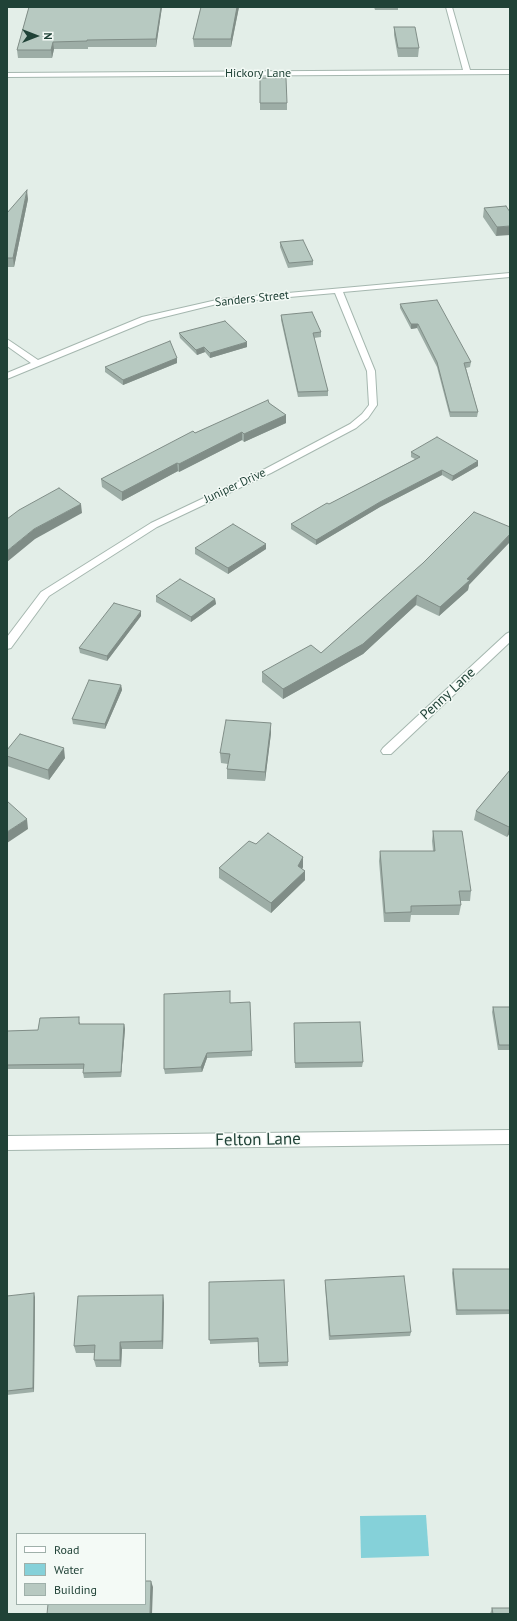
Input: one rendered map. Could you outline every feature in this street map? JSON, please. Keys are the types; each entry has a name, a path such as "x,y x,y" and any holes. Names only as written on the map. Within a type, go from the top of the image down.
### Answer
{"street":[{"path":"449,7 467,72"},
{"name":"Hickory Lane","path":"7,75 510,72"},
{"name":"Sanders Street","path":"7,376 145,319 221,301 510,275"},
{"name":"Juniper Drive","path":"7,645 45,594 154,525 268,471 353,426 366,416 373,405 371,371 338,290"},
{"path":"7,342 37,363"},
{"name":"Penny Lane","path":"387,751 510,636"},
{"name":"Felton Lane","path":"7,1143 510,1136"}],"water":[{"path":"426,1515 429,1556 361,1558 360,1516"}],"building":[{"path":"29,7 161,7 156,39 53,42 51,50 17,50"},
{"path":"201,7 237,7 231,39 193,39"},
{"path":"394,27 415,27 419,48 398,48"},
{"path":"260,78 286,78 287,103 260,103"},
{"path":"27,190 13,258 7,258 7,213"},
{"path":"506,206 510,212 510,226 497,227 484,208"},
{"path":"303,240 313,261 289,263 280,242"},
{"path":"437,300 471,362 464,363 478,412 450,412 437,362 418,324 411,324 400,304"},
{"path":"312,312 321,332 313,333 328,391 298,392 281,315"},
{"path":"225,321 247,342 210,353 204,347 196,350 179,333"},
{"path":"170,341 177,358 123,380 105,367"},
{"path":"268,400 269,403 286,415 244,434 242,432 179,464 177,463 122,492 101,479 193,431 195,433"},
{"path":"437,437 478,461 453,476 442,470 380,502 316,540 291,524 327,503 329,504 420,457 411,452"},
{"path":"59,488 81,504 34,529 7,551 7,519 19,510"},
{"path":"474,512 510,527 510,534 467,579 470,580 440,607 417,595 363,644 283,689 262,672 311,645 321,653 423,563"},
{"path":"233,524 266,544 228,568 195,548"},
{"path":"180,579 215,599 191,617 156,596"},
{"path":"114,603 141,611 107,656 79,648"},
{"path":"89,680 121,685 105,724 72,719"},
{"path":"226,720 271,723 265,772 227,769 230,754 220,753"},
{"path":"20,734 64,748 48,770 7,756 7,750"},
{"path":"510,770 510,825 509,827 476,811"},
{"path":"7,801 27,819 7,832"},
{"path":"433,831 462,831 471,891 459,891 461,905 411,906 411,912 385,913 380,851 435,851"},
{"path":"268,833 303,857 298,866 305,871 271,903 219,868 249,841 256,844"},
{"path":"230,991 230,1003 250,1002 252,1051 207,1053 201,1067 164,1069 164,994"},
{"path":"493,1007 510,1007 510,1045 499,1045"},
{"path":"79,1017 79,1024 124,1024 121,1072 83,1073 84,1064 7,1065 7,1031 38,1030 40,1018"},
{"path":"360,1022 363,1062 295,1063 294,1023"},
{"path":"453,1269 510,1269 510,1310 457,1310"},
{"path":"404,1276 411,1332 330,1336 325,1280"},
{"path":"284,1280 288,1362 259,1363 258,1338 209,1340 209,1282"},
{"path":"34,1293 33,1388 7,1391 7,1296"},
{"path":"163,1295 162,1341 120,1342 120,1360 94,1360 95,1345 74,1346 78,1296"},
{"path":"146,1581 151,1581 150,1614 47,1614 48,1605 146,1605"},
{"path":"492,1608 510,1608 510,1614 493,1614"}]}
